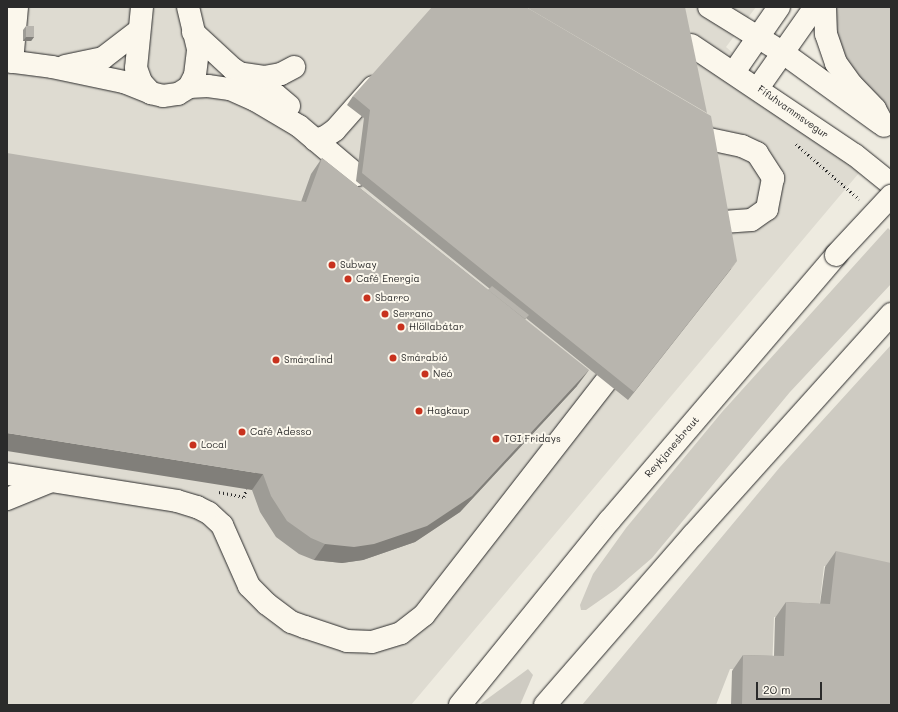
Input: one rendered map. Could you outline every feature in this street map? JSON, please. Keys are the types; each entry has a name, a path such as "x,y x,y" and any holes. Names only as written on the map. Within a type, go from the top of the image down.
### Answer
{"main road":[{"path":"142,7 138,31 136,68 141,82 151,93"},
{"path":"188,7 198,49 198,62 189,87"},
{"path":"709,7 782,52 888,129"},
{"path":"734,72 780,7"},
{"path":"758,88 815,7"},
{"path":"825,7 826,34 836,63 852,85 875,109 888,129"},
{"path":"12,16 10,62 52,67 124,82 151,93 163,96 178,94 189,87 208,86 230,89 307,133 357,175"},
{"name":"Fífuhvammsvegur","path":"675,30 686,53 734,72 855,155 891,184"},
{"path":"52,67 103,58 138,31"},
{"path":"193,32 233,69 276,95 292,108 307,133 326,137 335,130 384,74"},
{"path":"233,69 264,77 281,74 294,67"},
{"path":"691,114 697,146"},
{"path":"670,122 697,146 742,146 757,154 772,178 767,209 751,220 718,230 708,204"},
{"name":"Reykjanesbraut","path":"460,705 480,677 610,520 836,255 891,196"},
{"path":"545,705 589,653 891,314"},
{"path":"7,474 49,482 177,501 197,507 209,513 222,525 249,586 267,604 291,622 347,641 372,642 401,633 424,615 636,343"},
{"path":"7,499 49,482"},
{"path":"558,705 589,653"},
{"path":"448,705 480,677"}],"path":[{"path":"790,139 861,201"}],"shaded area":[{"path":"7,7 756,7 726,47 864,167 411,705 7,705"},
{"path":"834,7 891,7 891,119 861,86 835,38"},
{"path":"888,228 891,231 891,284 790,392 652,558 616,589 586,610 581,610 580,605 593,574 626,528 722,412"},
{"path":"891,345 891,579 824,566 818,619 774,617 772,671 730,669 716,705 582,705 780,467"},
{"path":"528,669 533,675 520,705 479,705"}],"building":[{"path":"432,7 526,7 711,116 737,261 634,392 362,173 370,110 353,96"},
{"path":"526,7 685,7 707,113"},
{"path":"26,26 34,26 34,37 26,37"},
{"name":"Smáralind","path":"7,153 306,202 322,158 589,370 472,496 427,526 374,544 354,547 325,544 311,538 287,521 271,496 263,474 7,433"},
{"path":"492,286 529,315 525,319 488,290"},
{"path":"836,551 891,563 891,705 742,705 743,655 784,656 786,602 830,604"}],"place":[{"name":"Subway","path":"332,265"},
{"name":"Café Energia","path":"348,279"},
{"name":"Sbarro","path":"367,298"},
{"name":"Serrano","path":"385,314"},
{"name":"Hlöllabátar","path":"401,327"},
{"name":"Smárabíó","path":"393,358"},
{"name":"Smáralind","path":"276,360"},
{"name":"Neó","path":"425,374"},
{"name":"Hagkaup","path":"419,411"},
{"name":"Café Adesso","path":"242,432"},
{"name":"TGI Fridays","path":"496,439"},
{"name":"Local","path":"193,445"}]}
